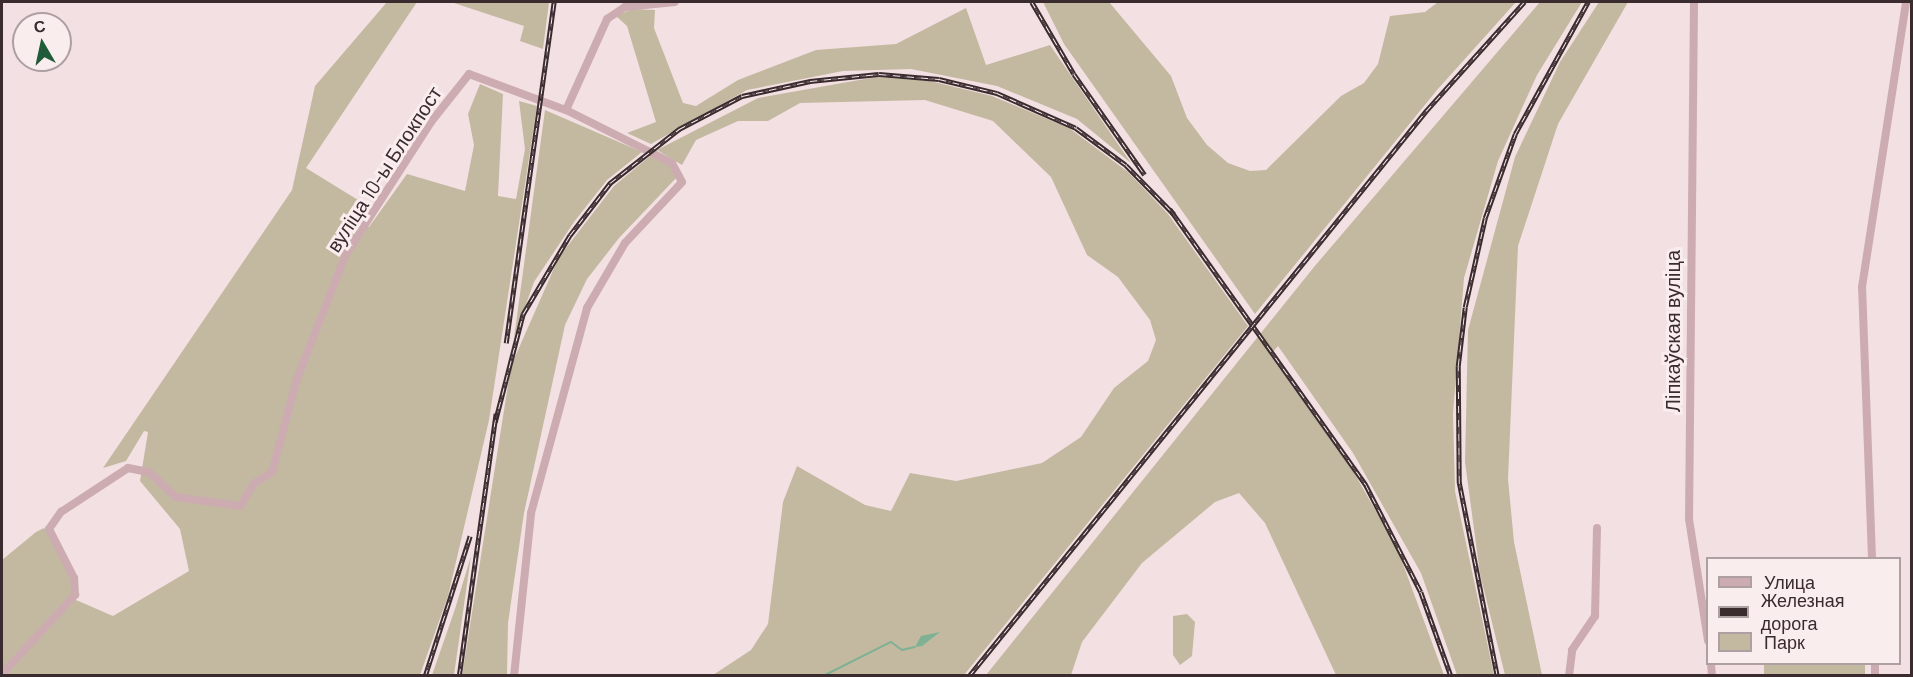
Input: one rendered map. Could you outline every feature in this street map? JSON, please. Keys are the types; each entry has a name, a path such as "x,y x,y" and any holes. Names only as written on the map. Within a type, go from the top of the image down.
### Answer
{"street":[{"path":"514,675 531,513 587,308 625,243 682,182 672,163 566,110 612,15 625,7 675,2"},
{"name":"Ліпкаўская вуліца","path":"1694,2 1692,19 1689,519 1706,635"},
{"path":"1872,557 1862,287 1906,2"},
{"name":"вуліца 10-ы Блокпост","path":"2,674 75,595 74,578 49,529 61,512 128,468 149,472 176,497 240,506 253,484 276,465 297,379 346,254 430,122 469,74 487,77 528,97 566,110"},
{"path":"1569,675 1572,650 1595,616 1597,528"}],"green space":[{"path":"387,2 417,2 306,168 371,208 361,223 369,227 407,174 465,191 474,145 468,114 480,84 503,94 498,196 516,199 525,149 519,101 537,106 489,420 448,596 420,675 2,676 2,560 36,532 44,528 66,564 76,600 113,616 189,571 180,529 140,481 148,432 144,431 126,461 103,468 292,190 315,86"},
{"path":"451,2 549,2 543,49 520,41 524,26"},
{"path":"1043,2 1109,2 1171,76 1187,118 1207,145 1228,163 1250,171 1266,170 1341,96 1364,83 1378,64 1390,16 1425,12 1438,2 1516,2 1437,90 1255,314 1064,44"},
{"path":"1540,2 1582,2 1537,75 1498,161 1464,278 1453,413 1455,491 1494,675 1457,675 1421,573 1353,453 1278,346 1270,355 1353,471 1397,548 1444,675 1336,675 1265,523 1239,493 1215,502 1142,563 1082,642 1071,675 986,675 1314,267"},
{"path":"1599,2 1628,2 1558,124 1518,246 1508,479 1514,542 1542,675 1505,675 1480,574 1465,462 1468,330 1515,157 1560,62"},
{"path":"966,8 986,65 1050,45 1131,163 1077,119 997,86 911,69 843,71 747,90 651,144 627,133 656,122 627,26 616,16 632,9 655,10 654,28 683,103 696,106 738,80 816,50 896,44"},
{"path":"876,77 930,81 992,96 1069,128 1128,172 1168,214 1248,326 964,675 713,675 751,650 768,624 783,502 797,466 865,505 891,511 910,473 956,481 1042,463 1081,437 1114,388 1148,361 1156,340 1150,320 1118,277 1087,255 1051,177 993,121 925,100 800,103 768,121 738,121 696,140 682,165 657,150 758,98"},
{"path":"545,110 642,152 607,180 574,222 534,282 514,338"},
{"path":"650,156 674,168 678,176 619,238 587,279 565,325 524,513 508,623 507,675 462,676 511,366 559,257 614,186"},
{"path":"471,556 454,675 432,675 455,609"},
{"path":"1187,614 1195,622 1192,656 1180,665 1173,655 1173,616"},
{"path":"1764,665 1865,665 1865,675 1764,675"}],"shaded area":[{"path":"940,632 922,646 915,647 921,636"}],"waterway":[{"path":"823,676 891,642 902,650 915,647"}],"railway":[{"path":"506,343 554,2"},
{"path":"1032,2 1074,74 1145,175"},
{"path":"969,676 1426,111 1524,2"},
{"path":"1497,676 1459,483 1458,366 1465,307 1485,218 1515,134 1588,2"},
{"path":"495,422 523,314 570,235 610,183 679,129 742,96 810,81 879,74 939,79 997,93 1076,128 1126,165 1174,214"},
{"path":"1170,209 1366,485 1421,592 1451,676"},
{"path":"459,676 496,414"},
{"path":"425,676 470,536"}]}
